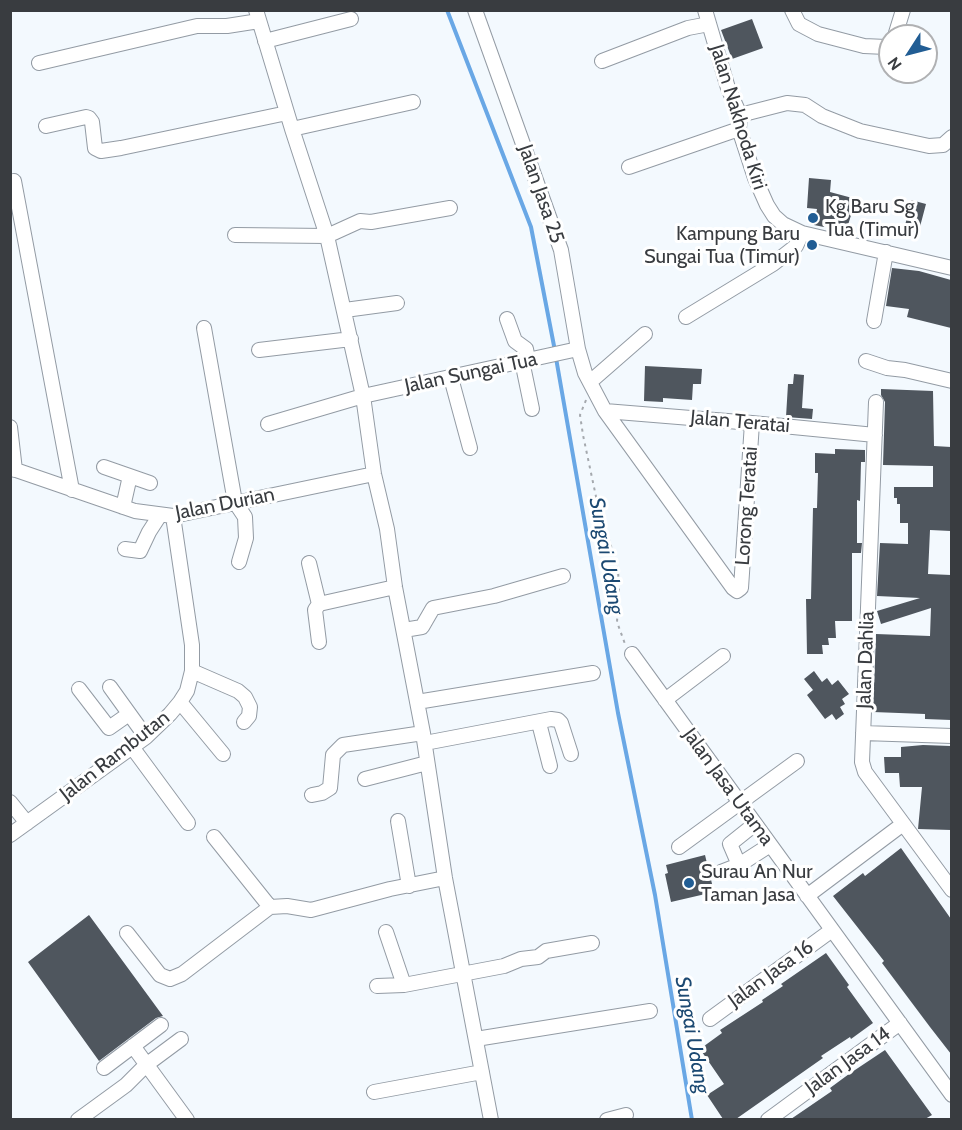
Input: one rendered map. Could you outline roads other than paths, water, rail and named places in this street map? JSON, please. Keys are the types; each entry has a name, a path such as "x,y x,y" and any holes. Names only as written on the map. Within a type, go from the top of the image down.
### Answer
{"street":[{"name":"Jalan Jasa 25","path":"475,10 561,250 572,351 605,411 733,588 737,591 741,588"},
{"path":"792,10 799,24 818,34 864,46 878,47"},
{"path":"39,63 197,26 227,27 257,16 327,236 345,310 363,396 374,474 387,529 395,587 424,738 445,878 491,1119"},
{"path":"602,61 688,28 707,17"},
{"name":"Jalan Nakhoda Kiri","path":"707,17 728,88 740,115 739,129 760,192 767,205 783,224 802,233 951,268"},
{"path":"265,41 351,19"},
{"path":"292,129 413,102"},
{"path":"740,115 787,103 805,105 831,120 860,131 929,146 943,145 951,137"},
{"path":"46,126 89,118 92,122 95,148 101,151 287,113"},
{"path":"629,166 739,129"},
{"path":"14,181 16,218 72,490"},
{"path":"235,235 327,236 360,221 371,222 450,208"},
{"path":"686,317 773,264 796,246 802,233"},
{"path":"874,321 886,252"},
{"path":"345,310 397,303"},
{"path":"507,319 515,341 526,349 529,360 532,409"},
{"path":"204,328 235,502 245,517 246,538 239,562"},
{"path":"590,382 645,334"},
{"path":"259,350 351,339"},
{"name":"Jalan Sungai Tua","path":"268,424 363,396 572,351"},
{"path":"866,361 887,368 951,381"},
{"path":"451,378 470,448"},
{"name":"Jalan Dahlia","path":"876,402 861,751 865,772 951,890"},
{"name":"Jalan Teratai","path":"605,411 875,435"},
{"name":"Lorong Teratai","path":"741,588 752,423"},
{"path":"10,427 13,469"},
{"path":"104,467 150,483"},
{"name":"Jalan Durian","path":"13,469 135,511 167,516 374,474"},
{"path":"123,507 130,476"},
{"path":"125,549 140,551 149,532 167,516"},
{"name":"Jalan Rambutan","path":"10,835 146,736 180,702 187,691 192,671 192,645 167,516"},
{"path":"309,563 319,604"},
{"path":"404,630 422,627 433,608 494,596 563,576"},
{"path":"318,642 315,610 319,604 395,587"},
{"name":"Jalan Jasa Utama","path":"632,654 951,1095"},
{"path":"665,700 723,656"},
{"path":"192,671 238,691 245,697 250,706 249,717 244,722"},
{"path":"417,702 593,673"},
{"path":"110,687 146,736"},
{"path":"79,689 109,728 129,714"},
{"path":"180,702 223,754"},
{"path":"312,795 330,788 333,755 343,745 424,738 558,720 571,754"},
{"path":"539,723 550,766"},
{"path":"863,733 951,736"},
{"path":"132,747 188,823"},
{"path":"679,847 797,761"},
{"path":"365,779 427,763"},
{"path":"11,804 27,823"},
{"path":"398,821 409,886"},
{"path":"739,865 730,844 755,824"},
{"path":"807,896 903,824"},
{"path":"214,837 270,907"},
{"path":"721,872 739,865 770,845"},
{"path":"128,933 160,975 170,978 182,974 270,907 287,906 311,910 445,878"},
{"name":"Jalan Jasa 16","path":"710,1019 832,930"},
{"path":"386,932 404,985"},
{"path":"377,986 404,985 504,966 520,959 538,957 546,951 592,943"},
{"path":"476,1039 650,1011"},
{"name":"Jalan Jasa 14","path":"768,1119 900,1023"},
{"path":"104,1068 161,1025"},
{"path":"78,1119 126,1085 146,1065 181,1039"},
{"path":"133,1046 187,1119"},
{"path":"374,1092 482,1072"},
{"path":"607,1119 626,1116"}],"waterway":[{"name":"Sungai Udang","path":"447,10 531,227 555,351"},
{"name":"Sungai Udang","path":"556,358 618,713 655,895 692,1120"}],"place":[{"name":"Kg Baru Sg Tua (Timur)","path":"813,218"},
{"name":"Kampung Baru Sungai Tua (Timur)","path":"812,245"},
{"name":"Surau An Nur Taman Jasa","path":"689,883"}]}
